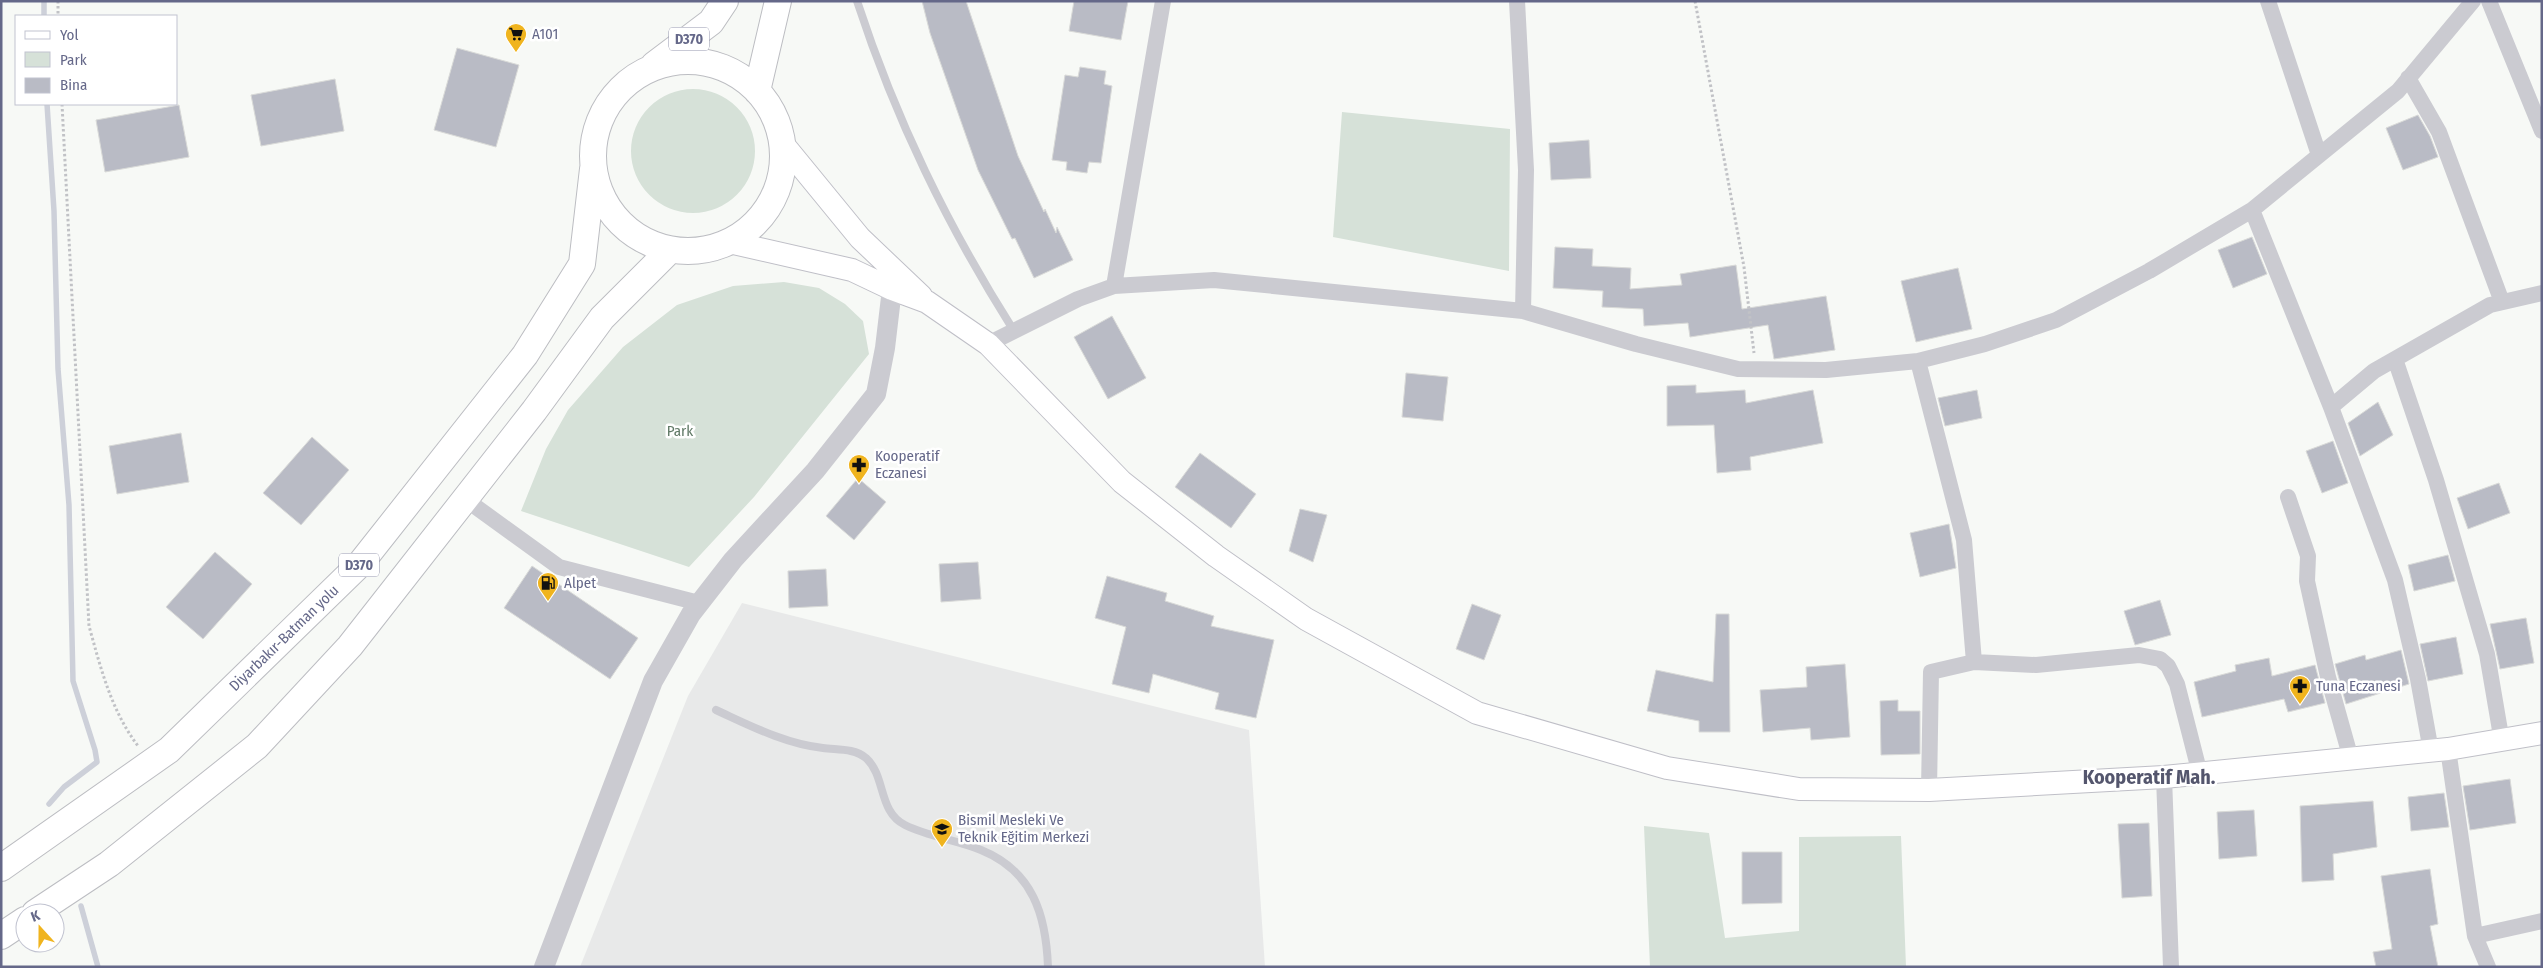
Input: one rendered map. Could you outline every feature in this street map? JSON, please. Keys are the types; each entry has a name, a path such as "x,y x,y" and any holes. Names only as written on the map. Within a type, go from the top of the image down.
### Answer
{"highway":[{"name":"D370","path":"647,70 711,22 725,1"},
{"path":"757,91 778,1"},
{"path":"676,62 705,63 733,72 757,91 774,115 783,144 782,174 772,202 754,225 729,242 700,251 670,250 642,240 619,222 602,198 593,169 594,139 604,111 622,87 647,70 676,62"},
{"name":"Diyarbakır-Batman yolu","path":"1,868 150,763 184,736 360,564 525,355 582,264 593,169"},
{"name":"D370","path":"50,903 109,864 256,746 350,646 534,411 602,318 670,250"},
{"path":"1,936 15,927"}],"main road":[{"path":"783,144 860,238 927,302 988,344 1122,482 1216,556 1306,619 1477,713 1667,768 1799,789 1929,790 2164,777 2439,750 2502,742 2542,733"},
{"path":"729,242 852,270 892,289 927,302"}],"street":[{"path":"1114,286 1163,1"},
{"path":"1517,1 1526,170 1523,311"},
{"path":"2268,1 2319,155"},
{"path":"988,344 1078,299 1114,286 1214,280 1523,311 1636,344 1738,368 1826,370 1918,361 1985,344 2056,320 2148,272 2252,210 2398,91 2473,1"},
{"path":"2489,1 2542,131"},
{"path":"2408,78 2439,132 2502,302"},
{"path":"2252,210 2332,407 2395,580 2418,679 2439,750 2475,936 2488,967"},
{"path":"544,967 653,681 699,603 733,560 815,471 876,394 886,348 892,289 860,238"},
{"path":"2332,407 2374,371 2490,305 2542,293"},
{"path":"2395,359 2436,480 2487,654 2502,742"},
{"path":"1918,361 1964,540 1974,662"},
{"path":"2288,497 2308,556 2307,581 2328,677 2350,759"},
{"path":"465,499 559,567 699,603"},
{"path":"1929,790 1931,672 1974,662 2036,665 2139,655 2160,658 2168,666 2177,684 2200,774"},
{"path":"2164,777 2171,967"},
{"path":"2475,936 2542,921"}],"lane":[{"path":"857,1 889,94 930,186 983,282 1014,331"},
{"path":"716,710 789,741 820,748 855,751 867,759 875,772 889,811 904,825 982,850 1013,868 1028,888 1041,914 1047,937 1048,967"}],"path":[{"path":"58,1 58,15"},
{"path":"1695,1 1744,267 1756,369"},
{"path":"62,105 89,626 108,692 122,725 150,763"}],"shaded area":[{"name":"Bismil Mesleki Ve Teknik Eğitim Merkezi","path":"742,603 1249,730 1265,967 580,967 688,696"}],"green space":[{"path":"693,89 717,94 728,99 737,107 745,116 750,127 755,151 750,175 745,186 737,195 728,203 717,208 693,213 669,208 658,203 649,195 641,186 636,175 631,151 636,127 641,116 649,107 658,99 669,94"},
{"path":"1342,112 1510,129 1509,271 1333,237"},
{"name":"Park","path":"784,282 819,288 845,304 863,321 869,354 754,497 689,567 521,511 546,449 568,410 623,347 677,305 733,286"},
{"path":"1644,826 1709,833 1725,938 1799,931 1799,837 1901,836 1906,967 1650,967"}],"building":[{"path":"922,1 966,1 1018,156 1044,212 1045,209 1056,233 1057,227 1073,260 1034,278 1015,238 1012,239 978,170 930,33"},
{"path":"1074,1 1128,1 1121,40 1069,31"},
{"path":"457,48 519,65 496,147 434,130"},
{"path":"1080,67 1106,71 1104,84 1112,86 1101,163 1089,162 1087,173 1066,170 1067,162 1052,160 1065,75 1078,77"},
{"path":"335,79 344,131 261,146 251,95"},
{"path":"179,105 189,157 105,172 96,120"},
{"path":"2418,115 2430,136 2438,157 2403,170 2386,128"},
{"path":"1589,140 1591,178 1551,180 1549,143"},
{"path":"2252,237 2267,274 2233,288 2218,250"},
{"path":"1555,247 1593,249 1592,266 1631,268 1630,289 1682,285 1680,274 1736,265 1742,309 1826,296 1835,350 1774,359 1768,325 1690,337 1688,323 1644,326 1643,309 1602,307 1603,291 1553,288"},
{"path":"1958,268 1972,329 1916,342 1901,281"},
{"path":"1112,316 1146,378 1108,399 1074,337"},
{"path":"1406,373 1448,377 1443,421 1402,417"},
{"path":"1696,385 1696,393 1745,390 1746,403 1813,390 1823,443 1750,457 1751,470 1717,473 1714,425 1667,426 1667,386"},
{"path":"1977,390 1982,418 1945,426 1938,398"},
{"path":"2378,402 2393,435 2360,456 2348,423"},
{"path":"181,433 189,482 117,494 109,446"},
{"path":"312,437 349,470 301,525 263,493"},
{"path":"2333,441 2348,483 2322,493 2306,451"},
{"path":"1200,453 1256,494 1231,528 1175,487"},
{"path":"858,478 886,502 854,540 826,516"},
{"path":"2499,483 2510,513 2468,529 2457,498"},
{"path":"1300,509 1327,515 1313,562 1289,551"},
{"path":"1949,524 1956,568 1920,577 1910,533"},
{"path":"215,552 252,584 203,639 166,607"},
{"path":"2448,555 2455,581 2414,591 2408,565"},
{"path":"978,562 981,599 941,602 939,564"},
{"path":"532,566 638,638 610,679 504,608"},
{"path":"826,569 828,606 789,608 788,571"},
{"path":"1107,576 1167,593 1165,601 1214,616 1211,626 1274,640 1256,718 1215,709 1219,693 1153,674 1149,693 1112,684 1126,627 1095,618"},
{"path":"2160,600 2171,635 2135,645 2124,611"},
{"path":"1472,604 1501,615 1484,660 1456,649"},
{"path":"1716,614 1729,614 1730,732 1699,732 1699,721 1647,711 1656,670 1713,682"},
{"path":"2526,618 2534,663 2500,669 2490,624"},
{"path":"2456,637 2463,674 2428,681 2420,644"},
{"path":"2401,650 2409,684 2346,704 2335,664 2365,655 2366,660"},
{"path":"2269,658 2272,676 2315,665 2325,703 2288,712 2284,699 2202,717 2194,682 2236,671 2235,665"},
{"path":"1845,664 1850,737 1811,740 1810,728 1763,732 1760,690 1807,687 1806,667"},
{"path":"1898,700 1898,711 1920,711 1920,754 1881,755 1880,701"},
{"path":"2510,779 2516,823 2470,830 2463,786"},
{"path":"2444,793 2449,827 2411,831 2408,797"},
{"path":"2373,801 2377,847 2333,854 2334,880 2302,882 2300,806"},
{"path":"2254,810 2257,856 2219,859 2217,812"},
{"path":"2149,823 2152,896 2122,898 2118,824"},
{"path":"1742,852 1782,852 1782,903 1742,904"},
{"path":"2430,869 2438,924 2430,926 2438,967 2376,967 2373,952 2392,949 2381,876"}],"waterway":[{"path":"44,1 44,15"},
{"path":"47,105 54,211 58,369 69,505 73,681 97,762 64,787 49,804"},
{"path":"81,906 98,967"}],"place":[{"name":"A101","path":"516,53"},
{"name":"Kooperatif Eczanesi","path":"859,484"},
{"name":"Alpet","path":"548,602"},
{"name":"Tuna Eczanesi","path":"2300,705"},
{"name":"Bismil Mesleki Ve Teknik Eğitim Merkezi","path":"942,848"}],"district":[{"name":"Kooperatif Mah.","path":"2149,777"}]}
